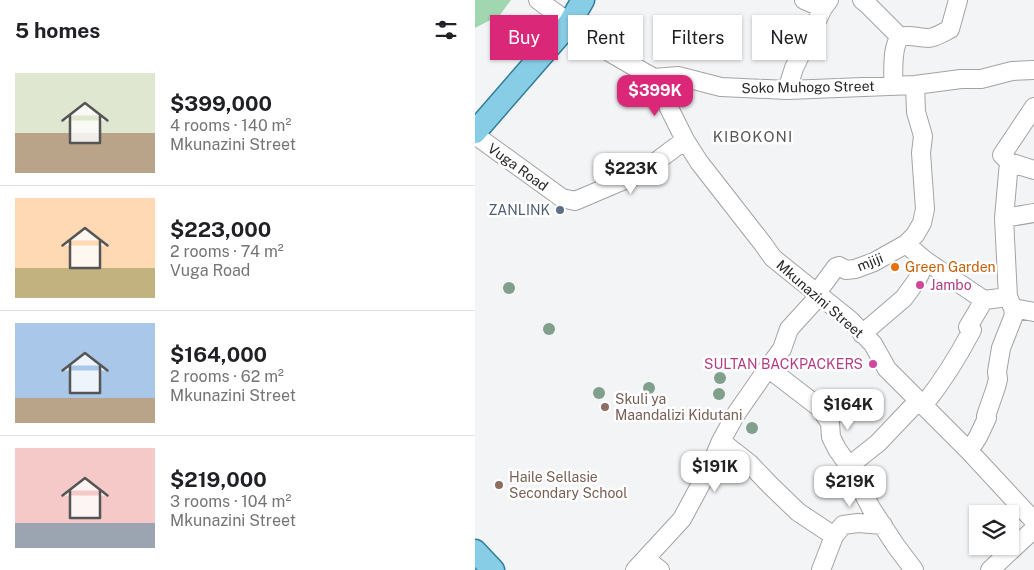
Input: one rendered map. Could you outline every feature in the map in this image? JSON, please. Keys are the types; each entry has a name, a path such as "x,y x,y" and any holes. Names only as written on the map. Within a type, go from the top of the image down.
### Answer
{"main road":[{"name":"Vuga Road","path":"574,15 583,0"},
{"name":"Vuga Road","path":"475,134 568,25"},
{"path":"475,551 493,570"}],"street":[{"path":"538,0 568,23"},
{"path":"787,90 794,68 826,3 804,0"},
{"path":"862,0 900,37"},
{"path":"900,37 916,36 929,38 950,29 958,0"},
{"path":"893,85 895,50 900,37"},
{"path":"623,60 654,78"},
{"name":"Soko Muhogo Street","path":"654,78 677,76 721,87 787,90 915,85 961,78 981,79 1012,71 1034,70"},
{"name":"Mkunazini Street","path":"654,78 685,140 699,162 773,258 850,320 873,344 887,369 969,451 1034,521"},
{"path":"915,85 916,112 923,136 921,152 925,209 922,223 915,235 905,244 984,300 1010,302 1034,312"},
{"path":"1034,107 1002,155 1009,162 1034,170"},
{"name":"Vuga Road","path":"475,134 562,198 575,201 636,176 685,140"},
{"path":"969,451 987,418 986,416 998,379 997,372 1001,348 1014,315 1010,302 1004,218 1009,162"},
{"path":"1004,218 1034,213"},
{"name":"mjiji","path":"817,295 836,267 839,266 846,270 855,269 874,262 905,244"},
{"path":"862,334 904,298 917,280 925,260"},
{"path":"660,570 640,564 683,519 736,414 782,349 789,329 817,295"},
{"path":"849,466 878,444 939,386 972,330 968,327 984,300"},
{"path":"768,368 820,408 830,423 831,437 835,445 849,466 871,508 914,570"},
{"path":"721,441 749,463 798,512 834,536"},
{"path":"821,570 834,536 843,526 858,523 883,525"},
{"path":"990,570 1034,529"}],"green space":[{"path":"475,0 511,0 500,15 490,15 490,20 475,28"}],"place":[{"name":"ZANLINK","path":"560,210"},
{"name":"Green Garden","path":"895,267"},
{"name":"Jambo","path":"920,285"},
{"name":"SULTAN BACKPACKERS","path":"873,364"},
{"name":"Skuli ya Maandalizi Kidutani","path":"605,407"},
{"name":"Haile Sellasie Secondary School","path":"499,485"}],"district":[{"name":"KIBOKONI","path":"753,136"}]}
